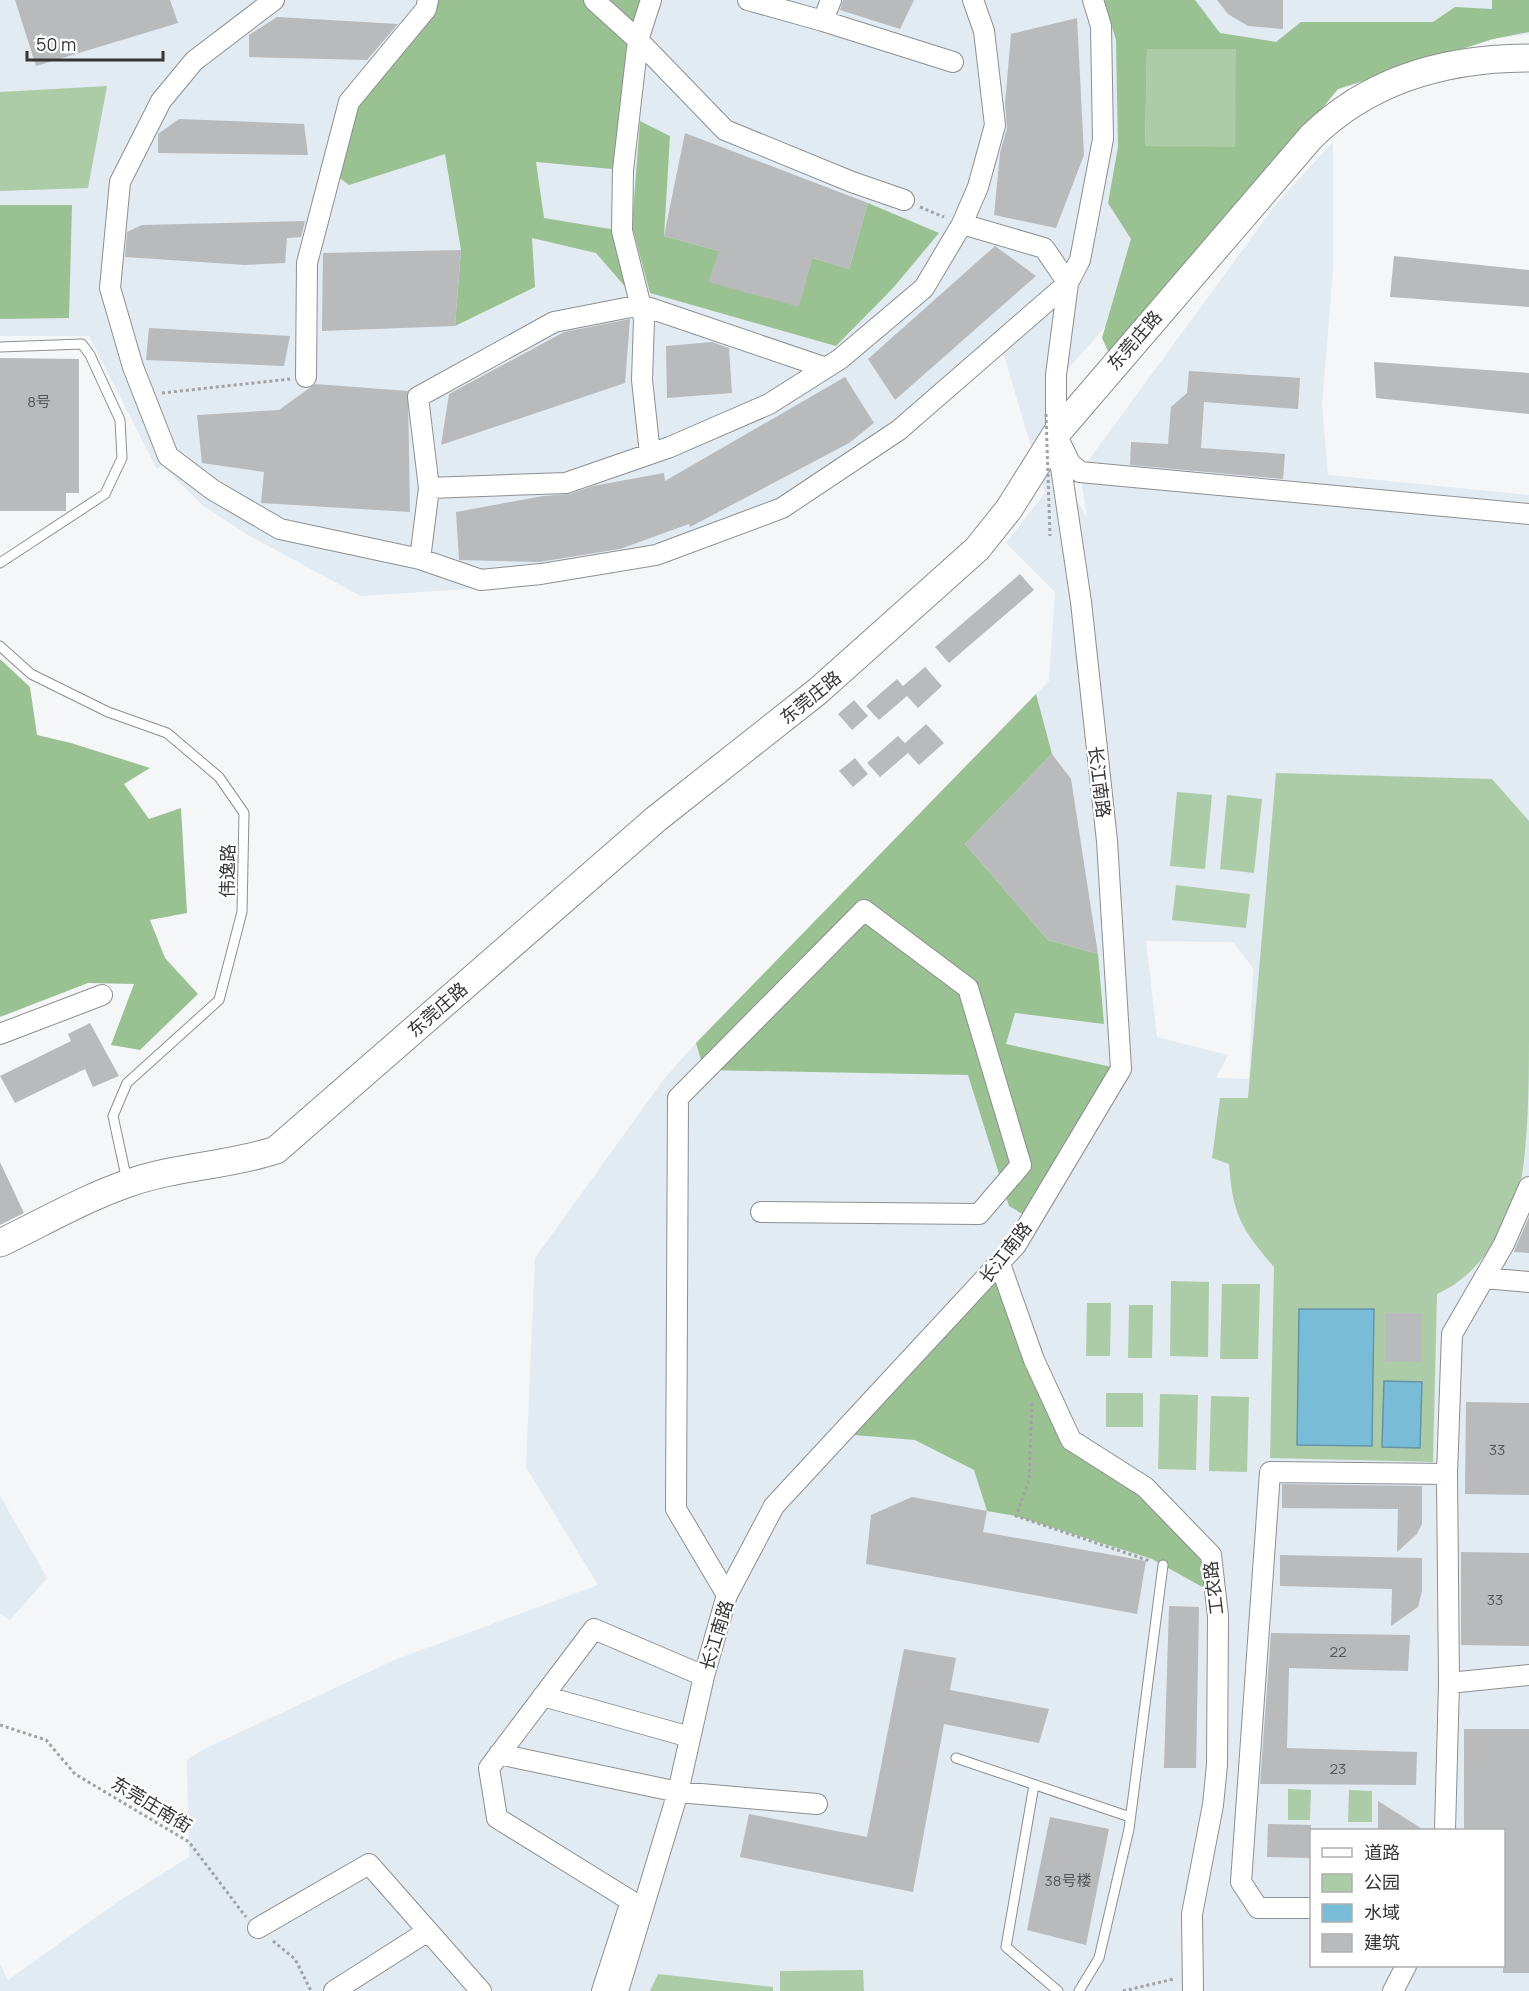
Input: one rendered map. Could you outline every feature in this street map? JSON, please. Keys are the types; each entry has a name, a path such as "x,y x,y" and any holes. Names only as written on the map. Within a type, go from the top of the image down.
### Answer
{"street":[{"path":"274,0 195,61 162,101 120,182 110,288 143,395 168,456 213,490 280,529 420,559 481,580 541,574 656,555 782,508 899,430 1068,283 1080,260 1103,139 1101,26 1093,0"},
{"path":"306,377 307,263 349,102 426,9 428,0"},
{"path":"594,0 638,40 725,130 852,182 904,200"},
{"path":"650,454 642,380 644,320 622,231 623,170 638,40 651,0"},
{"path":"748,0 953,62"},
{"path":"823,21 831,0"},
{"path":"429,488 566,483 650,454 769,404 826,368 924,288 962,224 978,187 994,125 984,31 973,0"},
{"name":"东莞庄路","path":"0,1243 128,1183 191,1167 248,1160 276,1150 656,819 818,691 952,573 976,549 1009,509 1051,424 1330,118 1357,99 1425,72 1465,61 1529,58"},
{"path":"962,224 1044,248 1068,283"},
{"name":"长江南路","path":"618,1991 678,1792 704,1676 728,1595 774,1506 1016,1245 1121,1069 1107,841 1081,602 1051,424 1068,283"},
{"path":"420,559 429,488 418,397 554,322 640,305 826,368"},
{"path":"1051,424 1070,463 1080,472 1529,514"},
{"path":"728,1595 676,1509 678,1098 864,910 968,988 1021,1165 979,1214 761,1212"},
{"path":"0,1034 102,995"},
{"path":"1445,1829 1449,1683 1448,1474 1452,1334 1503,1244 1529,1187"},
{"name":"工农路","path":"1000,1264 1034,1360 1071,1440 1145,1487 1211,1555 1218,1616 1216,1764 1213,1804 1192,1914 1193,1983"},
{"path":"1484,1278 1529,1282"},
{"path":"1310,1908 1258,1908 1241,1882 1270,1472 1448,1474"},
{"path":"602,1991 631,1901 497,1818 489,1768 594,1629 704,1676"},
{"path":"1449,1683 1529,1676"},
{"path":"543,1696 690,1737"},
{"path":"499,1754 678,1792 816,1804"},
{"path":"258,1928 369,1864 481,1991"},
{"path":"334,1991 428,1930"},
{"path":"1393,1991 1405,1967"}],"lane":[{"path":"0,347 81,344 90,355 120,420 122,458 105,494 0,563"},
{"name":"伟逸路","path":"0,646 31,674 108,712 167,733 219,777 244,813 242,912 219,1000 127,1083 113,1116 128,1183"},
{"path":"1079,1991 1099,1958 1130,1817 1163,1565"},
{"path":"956,1758 1130,1817"},
{"path":"1034,1785 1006,1947 1058,1991"}],"path":[{"path":"904,200 962,224"},
{"path":"143,395 232,387 306,377"},
{"path":"1050,536 1051,424"},
{"path":"1034,1360 1029,1480 1016,1516 1163,1565"},
{"name":"东莞庄南街","path":"0,1725 46,1740 75,1773 189,1842 247,1918 295,1959 311,1991"},
{"path":"1123,1991 1193,1983"}],"shaded area":[{"path":"0,0 1529,0 1529,34 1493,39 1338,90 1177,247 1047,392 1045,453 1087,517 1080,472 1277,203 1333,142 1333,270 1322,405 1328,475 1529,495 1529,1991 0,1991 0,1964 8,1980 119,1901 189,1857 187,1760 204,1749 397,1659 598,1585 526,1467 535,1258 664,1079 696,1043 1049,681 1055,592 1006,543 1045,493 1002,349 781,517 540,584 361,596 248,535 202,505 162,465 157,469 89,336 0,336","holes":["1146,941 1233,942 1253,968 1249,1079 1216,1078 1228,1055 1157,1037"]},
{"path":"0,1496 47,1578 10,1620 0,1614"}],"green space":[{"path":"428,0 652,0 623,170 536,162 544,218 622,231 641,305 596,253 532,238 535,287 455,326 461,250 445,154 349,185 329,170 349,102"},
{"path":"1104,0 1195,0 1220,33 1276,42 1301,22 1433,22 1455,7 1492,9 1492,0 1529,0 1529,32 1493,39 1338,89 1114,364 1102,338 1131,239 1108,203 1118,147 1116,40","holes":["1147,49 1236,49 1235,147 1145,146"]},
{"path":"1147,49 1237,49 1235,148 1145,146"},
{"path":"107,86 88,188 0,191 0,92"},
{"path":"640,121 670,136 664,236 719,251 813,258 849,269 868,203 939,233 893,288 836,346 650,293 632,226"},
{"path":"0,205 72,205 69,318 0,319"},
{"path":"0,659 30,687 37,735 71,743 150,768 124,784 149,819 181,808 187,913 150,920 165,958 198,994 140,1050 111,1045 134,984 88,983 0,1017"},
{"path":"1036,694 1052,754 965,844 1048,940 1098,954 1104,1024 1015,1013 1006,1044 1121,1069 1031,1219 1009,1206 968,1075 704,1070 696,1043"},
{"path":"1276,773 1492,779 1529,821 1529,1083 1522,1176 1511,1211 1492,1245 1467,1274 1437,1294 1433,1462 1270,1458 1274,1267 1246,1231 1236,1209 1229,1164 1212,1158 1220,1098 1248,1098"},
{"path":"1177,792 1212,795 1205,869 1170,866"},
{"path":"1227,795 1262,799 1254,873 1220,869"},
{"path":"1176,885 1250,894 1246,928 1172,920"},
{"path":"1000,1264 1071,1440 1145,1487 1211,1555 1215,1594 1152,1559 1016,1516 987,1511 974,1470 915,1440 842,1434"},
{"path":"1171,1281 1209,1282 1208,1357 1170,1356"},
{"path":"1222,1284 1260,1284 1258,1359 1220,1359"},
{"path":"1087,1303 1111,1303 1110,1356 1086,1356"},
{"path":"1129,1305 1153,1305 1152,1358 1128,1358"},
{"path":"1106,1393 1143,1393 1143,1427 1106,1427"},
{"path":"1160,1394 1198,1395 1196,1470 1158,1469"},
{"path":"1211,1396 1249,1397 1247,1472 1209,1471"},
{"path":"1288,1789 1311,1790 1310,1820 1288,1820"},
{"path":"1349,1790 1372,1791 1372,1822 1348,1822"},
{"path":"863,1970 864,1991 780,1991 780,1971"},
{"path":"658,1974 773,1987 773,1991 650,1991"}],"water":[{"path":"1299,1309 1374,1309 1372,1446 1297,1445"},
{"path":"1384,1381 1422,1382 1420,1448 1382,1447"}],"building":[{"path":"15,0 170,0 178,23 36,66"},
{"path":"843,0 914,0 900,29 840,10"},
{"path":"1217,0 1283,0 1283,29 1248,26 1228,14"},
{"path":"277,17 398,24 367,60 249,57 249,35"},
{"path":"1077,18 1084,155 1056,228 994,215 1000,153 1007,128 1005,104 1011,34"},
{"path":"179,119 304,124 308,155 158,153 158,134"},
{"path":"685,133 868,203 849,269 813,258 799,307 708,282 719,251 664,236"},
{"path":"305,221 301,237 287,238 285,263 245,265 125,257 127,232 142,225"},
{"path":"995,246 1036,276 895,400 868,359"},
{"path":"461,250 455,326 322,331 323,253"},
{"path":"1394,256 1529,270 1529,307 1390,297"},
{"path":"630,319 625,383 441,445 449,394 564,332"},
{"path":"149,328 290,336 284,366 146,360"},
{"path":"712,342 729,348 732,393 667,398 666,346"},
{"path":"0,358 79,359 79,493 66,493 66,511 0,511"},
{"path":"1374,362 1529,373 1529,414 1376,398"},
{"path":"1189,371 1300,378 1298,409 1204,402 1201,448 1285,454 1283,479 1130,465 1131,442 1168,444 1171,407 1187,393"},
{"path":"845,377 874,423 849,443 690,527 689,524 620,549 539,562 459,560 456,512 543,496 570,494 593,486 664,473 665,481"},
{"path":"315,384 408,391 410,512 261,503 264,472 202,463 197,415 279,410"},
{"path":"1020,574 1034,590 949,663 935,647"},
{"path":"925,667 942,686 918,708 907,696 879,720 866,706 897,679 903,686"},
{"path":"854,700 868,716 852,730 838,714"},
{"path":"926,724 944,743 919,765 908,753 880,777 867,763 898,736 905,743"},
{"path":"1052,754 1071,779 1098,954 1048,940 965,844"},
{"path":"855,758 868,774 853,787 839,771"},
{"path":"90,1023 119,1076 93,1087 85,1069 15,1103 0,1076 71,1041 68,1034"},
{"path":"0,1162 24,1213 0,1225"},
{"path":"1529,1217 1529,1253 1514,1252 1514,1251"},
{"path":"1385,1313 1422,1313 1422,1362 1385,1361"},
{"path":"1466,1402 1529,1403 1529,1495 1465,1494"},
{"path":"1282,1484 1422,1486 1422,1524 1417,1534 1397,1552 1398,1509 1282,1508"},
{"path":"912,1497 987,1511 983,1532 1146,1561 1137,1614 866,1564 871,1515"},
{"path":"1461,1552 1529,1553 1529,1646 1461,1645"},
{"path":"1280,1555 1422,1558 1422,1591 1418,1607 1391,1626 1392,1589 1280,1586"},
{"path":"1169,1606 1199,1607 1196,1768 1164,1768"},
{"path":"1271,1633 1410,1635 1408,1671 1289,1668 1287,1748 1417,1752 1416,1785 1260,1784"},
{"path":"904,1649 956,1658 950,1690 1049,1709 1039,1743 944,1724 913,1892 740,1857 749,1814 867,1837"},
{"path":"1464,1729 1529,1729 1529,1973 1503,1973 1503,1967 1505,1967 1505,1829 1464,1829"},
{"path":"1378,1801 1422,1829 1378,1829"},
{"path":"1050,1817 1109,1829 1086,1945 1027,1930"},
{"path":"1268,1824 1311,1825 1310,1858 1267,1857"}]}
